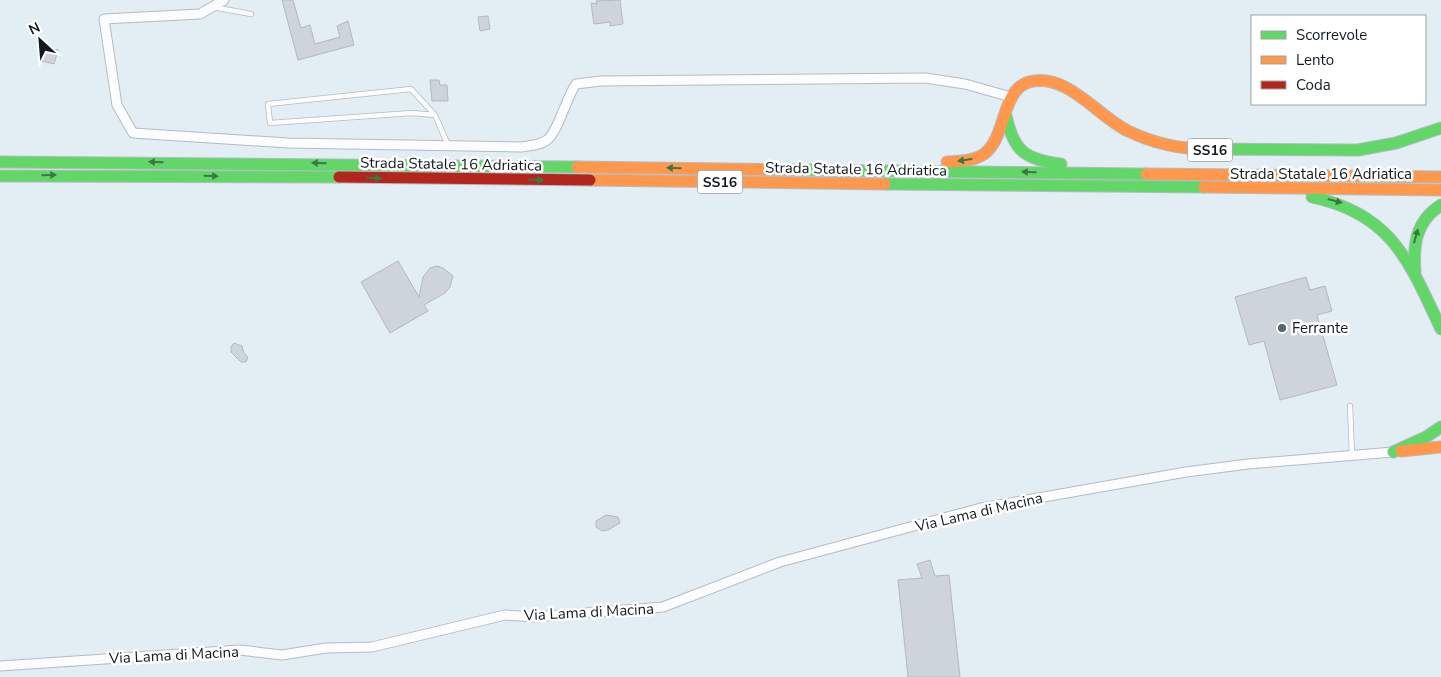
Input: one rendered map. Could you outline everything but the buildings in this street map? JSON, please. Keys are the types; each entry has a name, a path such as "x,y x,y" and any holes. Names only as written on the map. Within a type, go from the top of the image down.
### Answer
{"main road":[{"name":"SS16","path":"855,170 976,158 994,144 1011,97 1019,88 1030,82 1051,82 1075,93 1102,116 1129,132 1161,144 1188,149 1358,150 1396,143 1436,129 1441,123"},
{"name":"SS16","path":"1005,115 1015,146 1022,154 1034,160 1183,174"},
{"name":"Strada Statale 16 Adriatica","path":"0,162 146,161 1441,177"},
{"name":"Strada Statale 16 Adriatica","path":"0,176 139,175 1441,190"},
{"name":"SS16","path":"1217,188 1320,198 1347,205 1366,215 1398,247 1416,277 1441,329"},
{"name":"SS16","path":"1416,277 1413,254 1416,233 1428,214 1441,205"},
{"path":"1393,452 1441,427"},
{"path":"1393,452 1441,448"}],"street":[{"path":"224,0 200,14 104,19 117,105 133,133 288,143 521,147 536,145 548,139 558,124 568,96 576,84 601,81 925,78 952,81 1011,97"},
{"name":"Via Lama di Macina","path":"0,666 240,650 282,655 326,648 372,647 505,616 534,618 663,607 780,562 982,508 1156,476 1284,461 1393,452"}],"lane":[{"path":"212,7 251,14"},
{"path":"435,116 412,113 270,124 268,104 410,89 435,116 448,145"},
{"path":"1350,406 1352,455"}],"traffic: fast":[{"path":"1006,116 1013,138 1023,152 1038,159 1061,164"},
{"path":"1206,149 1358,150 1396,143 1441,128"},
{"path":"0,162 577,167"},
{"path":"803,170 1146,174"},
{"path":"0,176 339,177"},
{"path":"885,184 1204,187"},
{"path":"1312,197 1339,205 1361,215 1380,228 1407,262 1419,282 1441,329"},
{"path":"1415,272 1416,243 1421,226 1426,218 1441,205"},
{"path":"1393,452 1426,437 1441,427"}],"traffic: slow":[{"path":"947,162 971,159 984,154 997,137 1013,94 1029,82 1043,81 1056,83 1069,89 1116,124 1137,135 1166,145 1206,149"},
{"path":"577,167 803,170"},
{"path":"1146,174 1441,177"},
{"path":"590,180 885,184"},
{"path":"1204,187 1441,190"},
{"path":"1401,451 1441,447"}],"traffic: jam":[{"path":"339,177 590,180"}],"place":[{"name":"Ferrante","path":"1282,328"}]}
